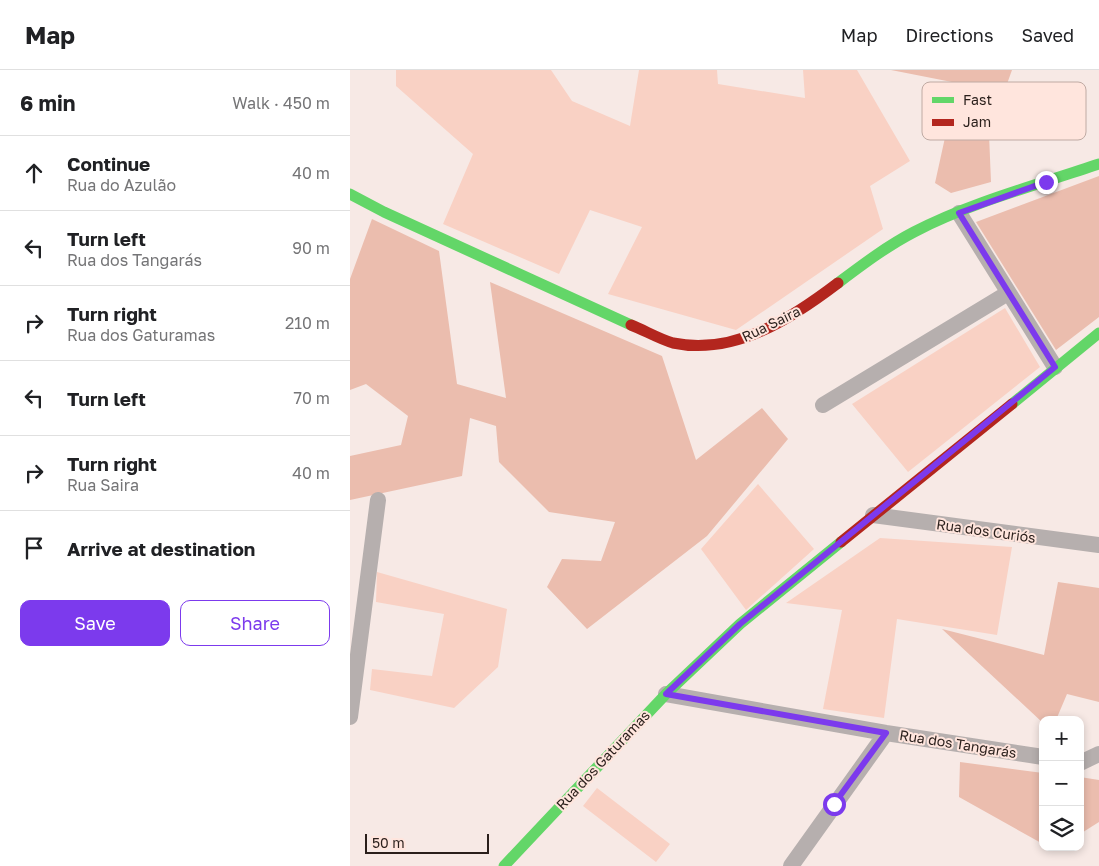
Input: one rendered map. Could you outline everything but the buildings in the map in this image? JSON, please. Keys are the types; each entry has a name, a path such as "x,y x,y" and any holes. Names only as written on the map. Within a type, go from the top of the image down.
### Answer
{"street":[{"name":"Rua Saira","path":"350,194 384,212 618,321 674,343 700,345 728,343 749,338 811,304 896,242 959,213 1099,164"},
{"path":"959,213 1055,367"},
{"path":"823,405 1008,293"},
{"name":"Rua dos Gaturamas","path":"504,866 666,694 740,624 1099,333"},
{"path":"350,717 351,686 378,500"},
{"name":"Rua dos Curiós","path":"873,515 1099,545"},
{"name":"Rua dos Tangarás","path":"666,694 886,733 1039,756"},
{"path":"791,866 886,733"},
{"path":"1084,761 1099,754"},
{"path":"1084,764 1099,766"}],"shaded area":[{"path":"396,70 551,70 572,101 630,126 639,70 717,70 718,84 805,98 803,70 857,70 910,161 870,186 883,229 736,330 608,294 642,227 590,210 559,274 443,224 473,154 396,86"},
{"path":"891,70 1012,70 1008,82 952,82"},
{"path":"944,140 989,140 991,182 951,193 935,183"},
{"path":"1099,176 1099,317 1056,350 976,222"},
{"path":"372,219 439,251 457,384 506,398 490,282 662,356 696,460 762,408 788,439 707,536 587,629 547,587 562,559 601,561 615,522 549,512 499,462 496,426 470,418 462,476 350,500 350,456 401,445 408,416 366,384 350,390 350,279"},
{"path":"1005,308 1040,367 908,472 852,404"},
{"path":"758,484 814,549 746,610 701,549"},
{"path":"880,538 1012,547 997,635 897,619 884,718 823,709 842,610 786,603"},
{"path":"377,572 507,609 498,667 454,708 370,690 372,669 432,676 444,614 376,602"},
{"path":"1058,582 1099,588 1099,702 1067,694 1058,716 1039,716 1039,719 942,629 1044,655"},
{"path":"960,762 1039,772 1039,842 959,797"},
{"path":"1084,778 1099,780 1099,822 1084,831"},
{"path":"597,788 670,844 656,862 583,806"}],"traffic: fast":[{"path":"838,283 894,243 936,221 1005,195 1099,164"},
{"path":"350,194 384,212 631,325"},
{"path":"1012,404 1099,333"},
{"path":"504,866 666,694 740,624 841,542"}],"traffic: jam":[{"path":"631,325 673,343 696,346 718,344 740,339 782,321 838,283"},
{"path":"841,542 1012,404"}],"route":[{"path":"834,804 886,733 666,694 740,624 1055,367 959,213 1046,182"}]}
